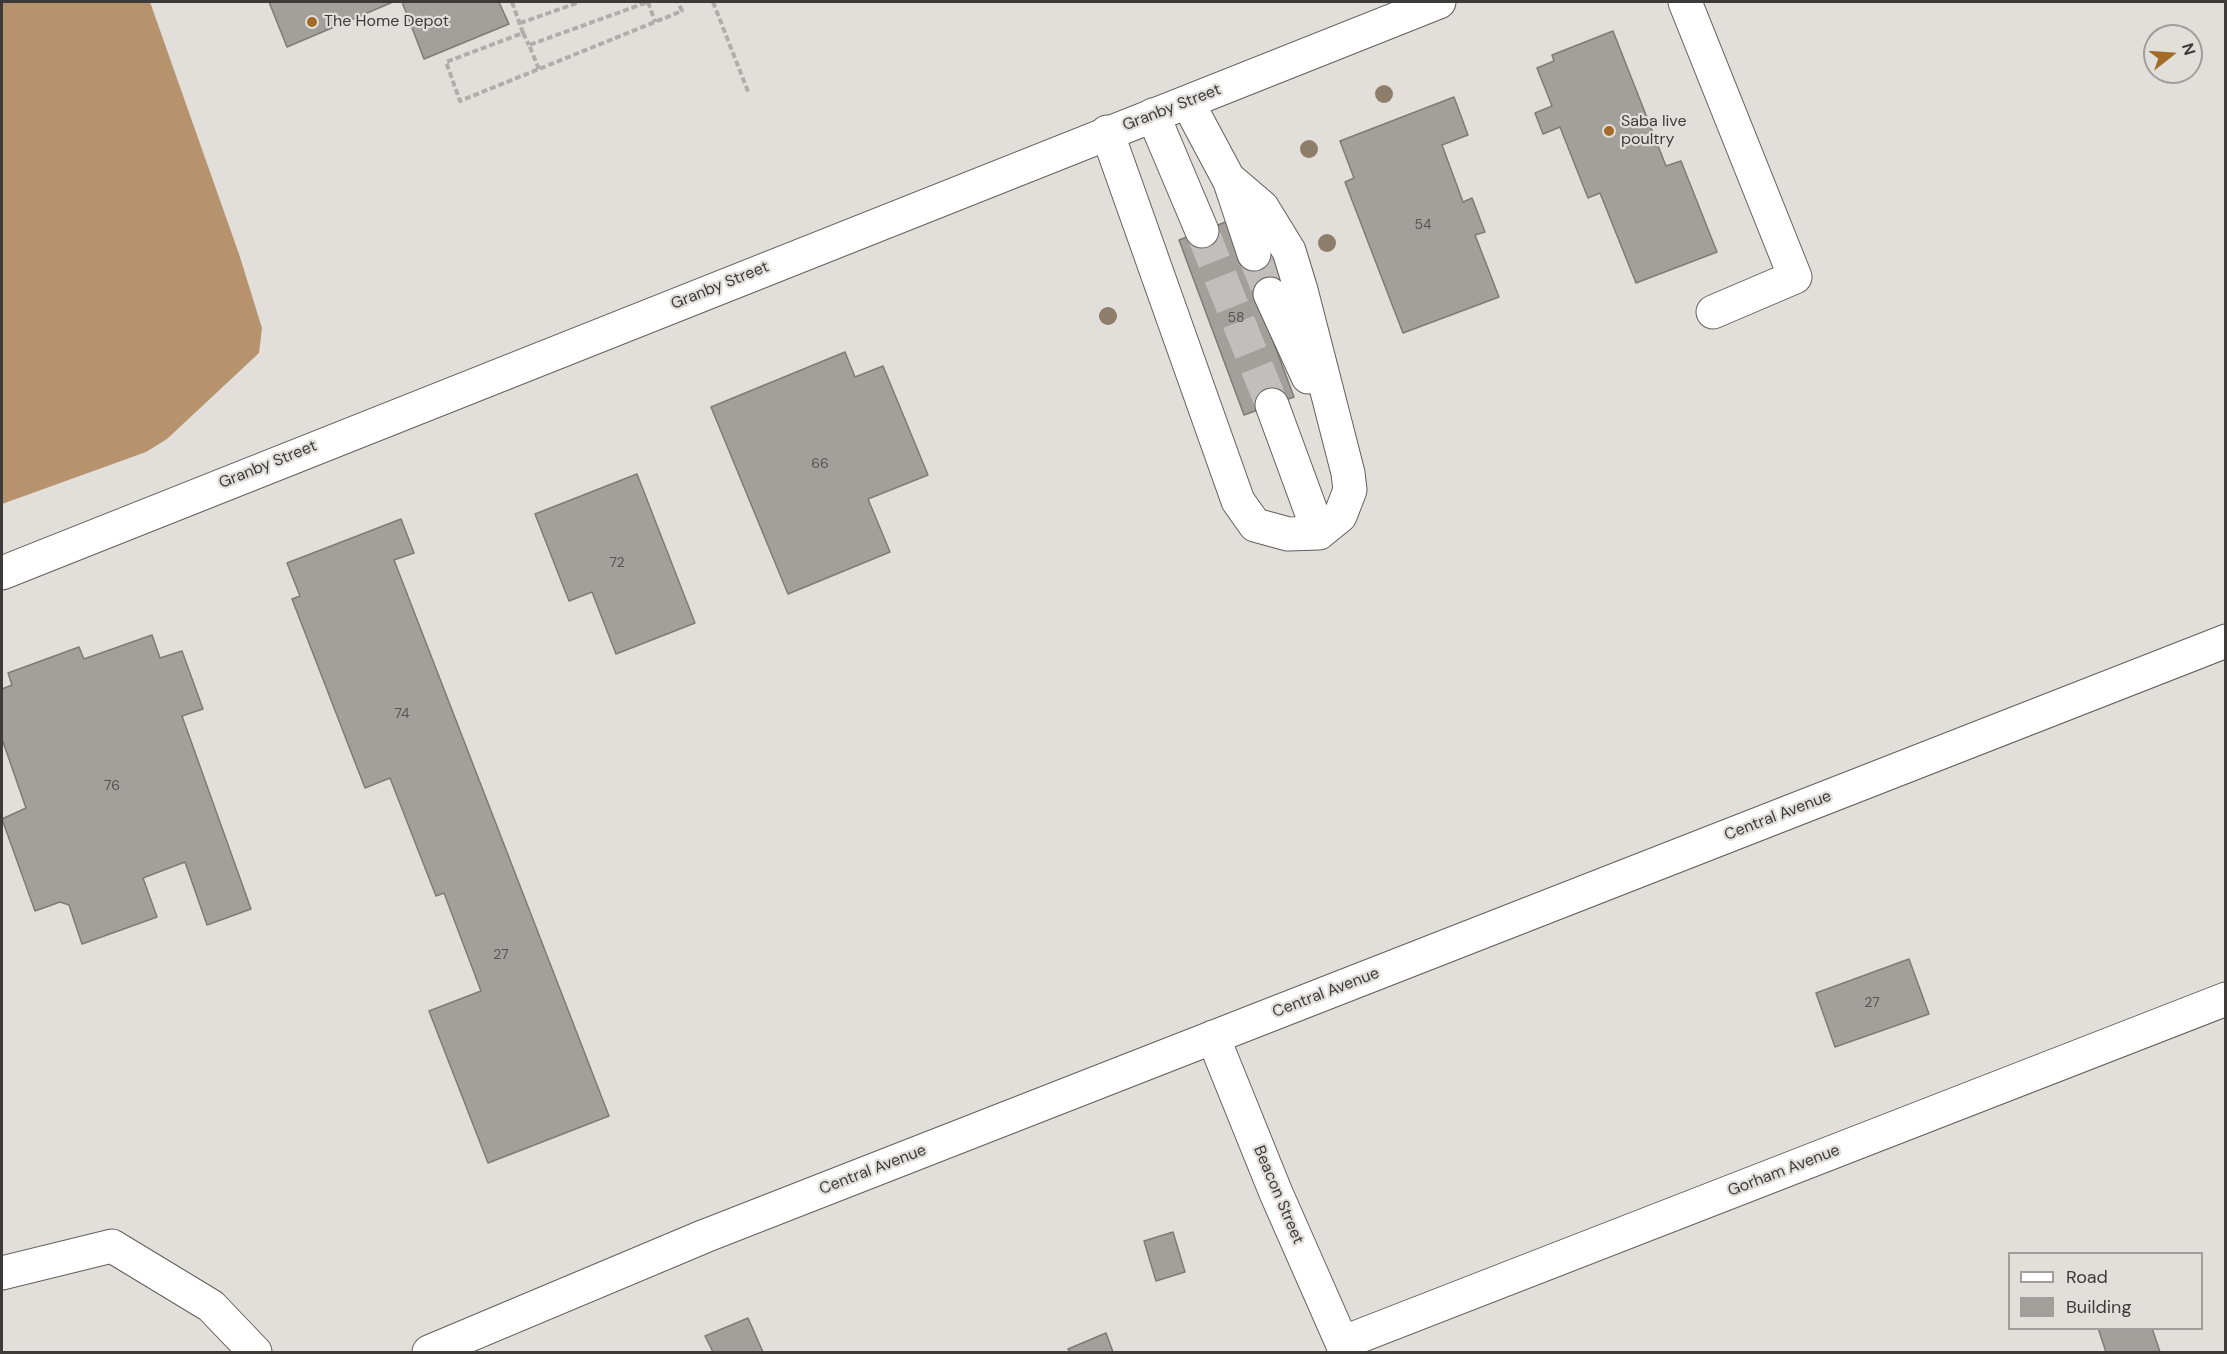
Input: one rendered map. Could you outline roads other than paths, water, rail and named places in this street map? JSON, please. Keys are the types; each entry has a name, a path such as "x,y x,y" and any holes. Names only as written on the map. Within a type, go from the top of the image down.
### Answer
{"street":[{"name":"Granby Street","path":"2,573 1439,2"},
{"path":"1685,2 1795,277 1713,312"},
{"path":"1188,103 1228,178 1254,254"},
{"path":"1153,115 1202,231"},
{"path":"1107,132 1238,501 1255,525 1288,534 1319,533 1340,516 1350,490 1348,473 1329,398 1289,251 1262,207 1228,178"},
{"path":"1270,294 1305,374 1329,398"},
{"path":"1272,405 1319,533"},
{"name":"Central Avenue","path":"429,1353 705,1236 2226,640"},
{"name":"Gorham Avenue","path":"1344,1348 2226,999"},
{"name":"Beacon Street","path":"1213,1037 1344,1348"},
{"path":"2,1273 112,1246 211,1306 255,1353"}],"tunnel":[{"path":"1202,231 1272,405"},
{"path":"1254,254 1270,294"}],"place":[{"name":"The Home Depot","path":"312,22"},
{"name":"Saba live poultry","path":"1609,131"}]}
